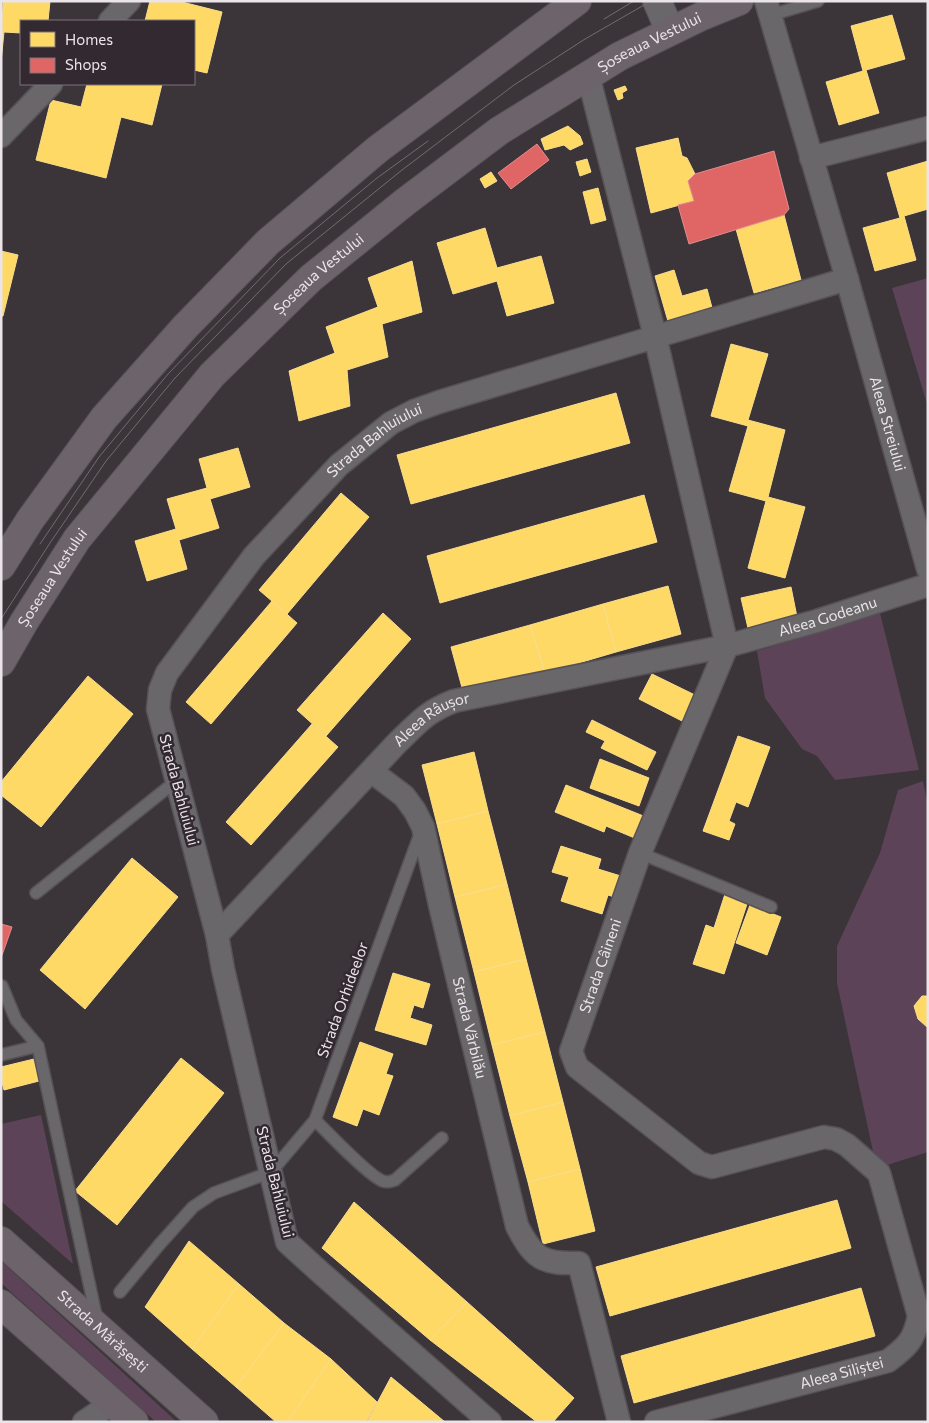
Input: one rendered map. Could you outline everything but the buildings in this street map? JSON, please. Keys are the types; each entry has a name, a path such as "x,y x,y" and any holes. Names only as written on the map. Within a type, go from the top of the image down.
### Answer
{"main road":[{"path":"1,566 30,520 104,418 185,327 268,242 378,149 577,1"},
{"name":"Șoseaua Vestului","path":"1,662 77,539 212,375 311,278 405,202 499,131 588,75 670,31 699,8 739,1"},
{"name":"Strada Mărășești","path":"1,1241 204,1422"},
{"path":"1,1304 134,1422"}],"street":[{"path":"111,20 129,1"},
{"path":"658,1 670,31"},
{"name":"Aleea Streiului","path":"769,8 928,569"},
{"path":"588,75 655,336 727,646"},
{"path":"1,136 50,85"},
{"path":"811,158 928,128"},
{"path":"655,336 847,279"},
{"name":"Strada Bahluiului","path":"490,1422 287,1242 223,969 217,935 158,710 160,690 167,673 254,556 339,465 391,423 414,411 655,336"},
{"name":"Aleea Godeanu","path":"727,646 817,620 928,584"},
{"name":"Aleea Râușor","path":"217,935 426,715 454,701 727,646"},
{"name":"Strada Câineni","path":"727,646 640,853 572,1051 577,1068 675,1145 706,1166 712,1167 824,1137 836,1139 847,1145 879,1173"},
{"name":"Strada Vărbilău","path":"371,771 404,796 415,811 423,827 517,1226 526,1243 539,1257 556,1264 579,1263 619,1422"},
{"name":"Aleea Siliștei","path":"656,1422 868,1367 888,1360 903,1350 915,1334 919,1316 879,1173"},
{"path":"84,1422 112,1403"}],"lane":[{"path":"769,8 818,1"},
{"path":"36,893 176,781"},
{"name":"Strada Orhideelor","path":"271,1172 314,1120 423,827"},
{"path":"640,853 771,907"},
{"path":"2,986 16,1020 38,1046 99,1329"},
{"path":"1,1055 38,1046"},
{"path":"314,1120 354,1158 382,1181 395,1180 442,1138"},
{"path":"120,1292 193,1207 214,1193 271,1172"}],"shaded area":[{"path":"928,278 928,407 892,288"},
{"path":"880,613 919,770 835,780 817,756 802,749 765,698 757,651"},
{"path":"923,781 928,806 928,1152 887,1165 874,1156 837,983 837,946 880,853 898,790"},
{"path":"41,1115 73,1264 1,1201 1,1124"},
{"path":"1,1261 177,1422 156,1422 1,1283"}],"tram line":[{"path":"604,19 634,1"},
{"path":"1,619 106,461 175,378 286,264 402,170 514,85 585,39 651,1"},
{"path":"40,544 99,457 168,374 280,258 377,178 428,141"}]}
